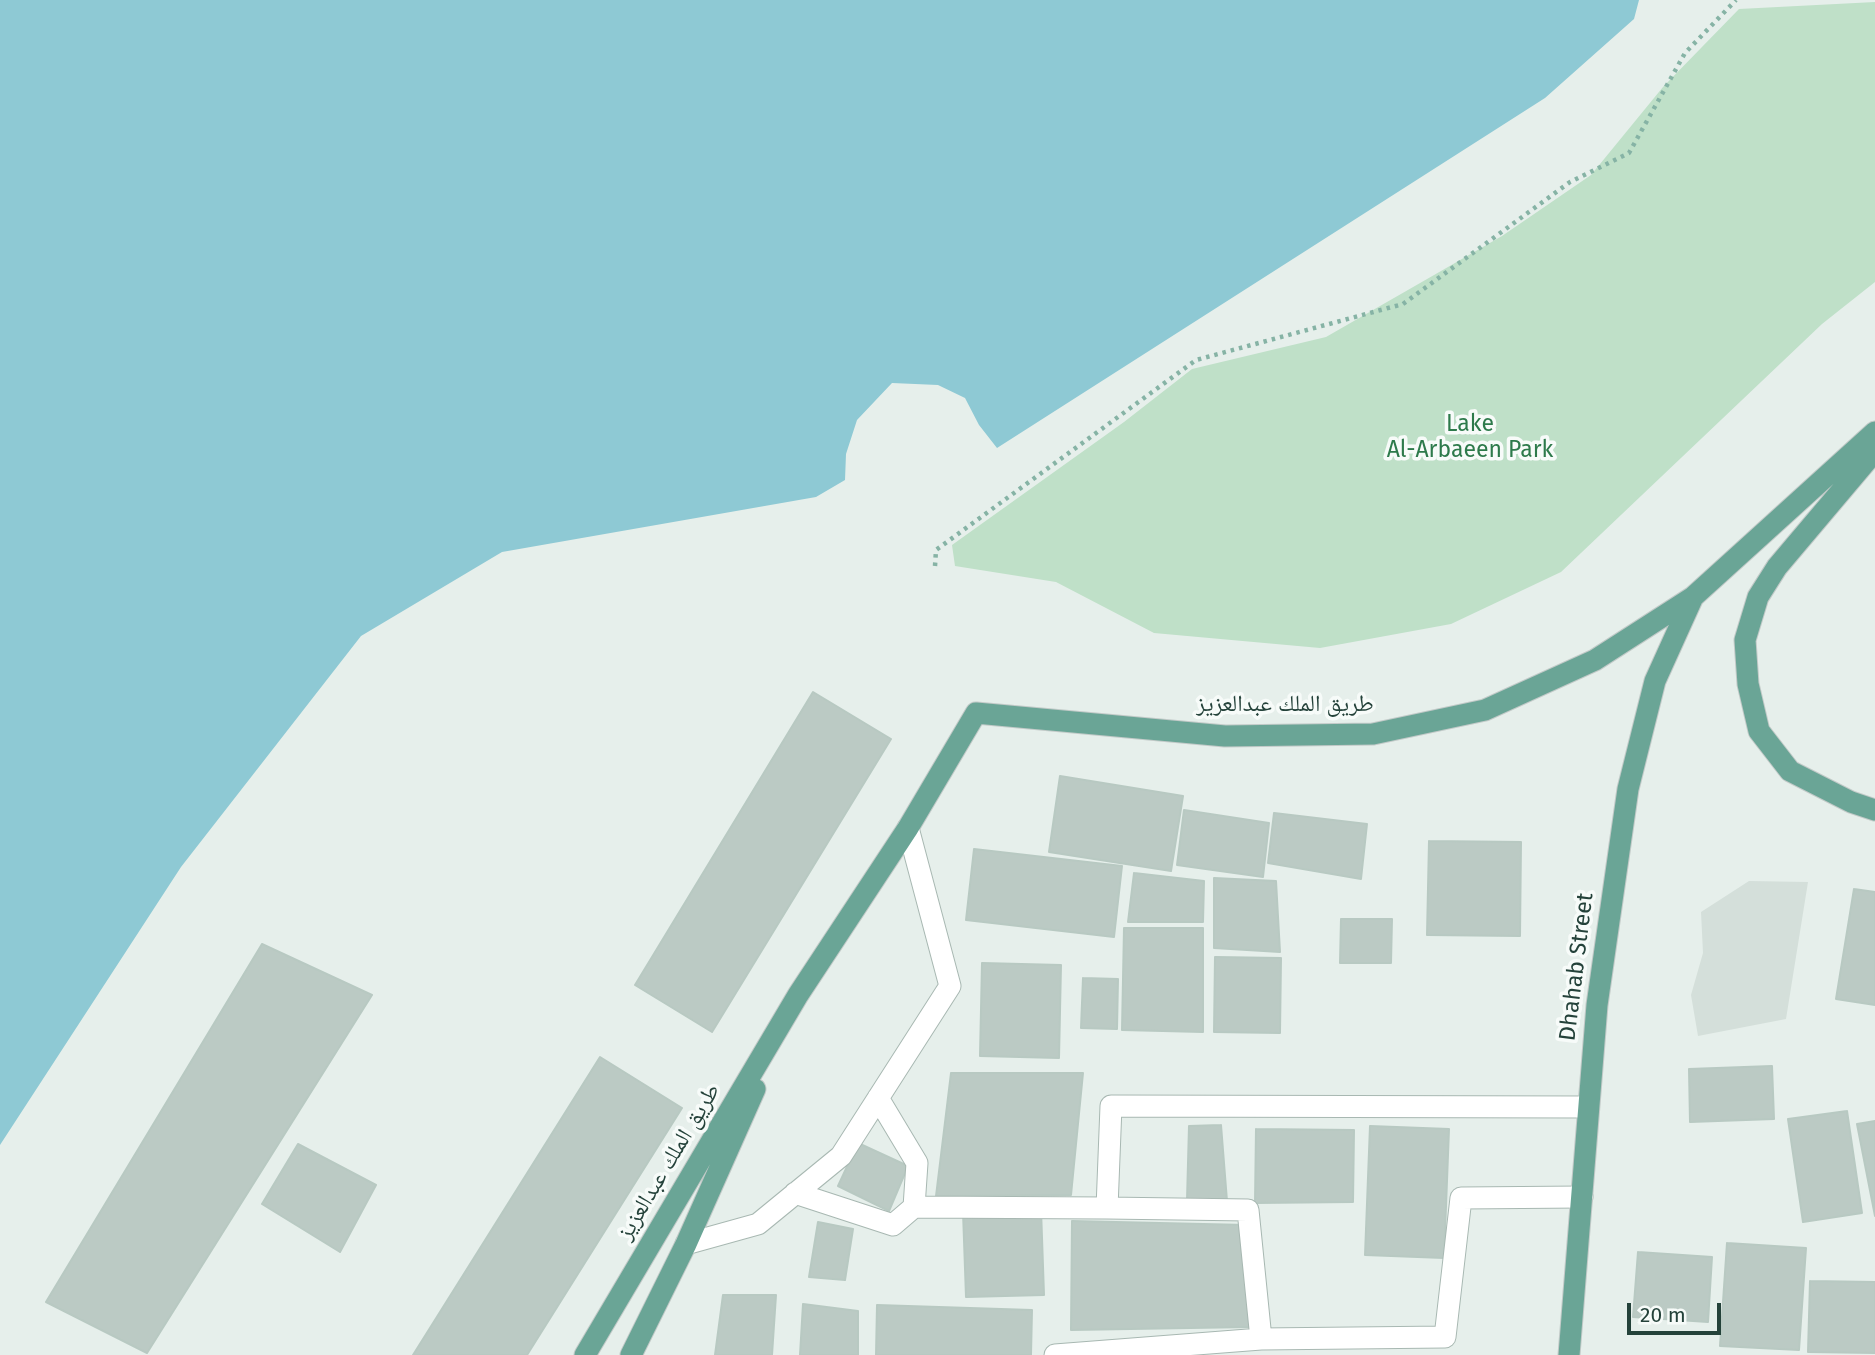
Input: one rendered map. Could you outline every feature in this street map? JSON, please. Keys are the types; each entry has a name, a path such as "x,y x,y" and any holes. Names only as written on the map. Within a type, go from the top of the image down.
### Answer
{"main road":[{"name":"طريق الملك عبدالعزيز","path":"585,1355 797,995 908,828 976,713 1225,736 1373,734 1485,710 1595,660 1693,597 1875,432"},
{"path":"1875,451 1777,567 1758,597 1745,640 1748,684 1759,731 1790,771 1851,803 1875,810"},
{"name":"Dhahab Street","path":"1569,1355 1587,1107 1604,955 1628,789 1655,681 1693,597"},
{"name":"طريق الملك عبدالعزيز","path":"631,1355 687,1244 797,995"}],"street":[{"path":"687,1244 758,1224 841,1156 950,986 908,828"},
{"path":"878,1098 917,1163 914,1207"},
{"path":"1107,1208 1111,1106 1587,1107"},
{"path":"795,1194 893,1225 914,1207 1248,1210 1261,1339"},
{"path":"1055,1355 1261,1339 1445,1346 1461,1198 1582,1197"}],"path":[{"path":"934,566 936,550 1196,360 1403,304 1570,182 1629,153 1685,53 1736,0"}],"shaded area":[{"path":"1749,881 1808,882 1786,1019 1698,1036 1691,995 1703,953 1701,912"}],"green space":[{"name":"Lake Al-Arbaeen Park","path":"1875,2 1875,282 1822,324 1561,572 1451,624 1320,648 1154,633 1056,582 955,566 952,545 1124,422 1192,369 1326,337 1502,236 1591,175 1663,87 1739,9"}],"water":[{"path":"0,0 1639,0 1634,19 1545,98 997,448 979,425 965,398 938,385 892,383 857,420 846,454 845,480 816,497 502,552 361,636 181,867 0,1145"}],"building":[{"path":"813,692 891,739 712,1032 635,985"},
{"path":"1060,776 1183,796 1171,871 1049,852"},
{"path":"1184,810 1269,823 1263,877 1177,865"},
{"path":"1274,813 1367,824 1361,879 1268,863"},
{"path":"1429,841 1521,842 1520,936 1427,935"},
{"path":"974,849 1122,866 1114,937 966,920"},
{"path":"1134,873 1204,881 1203,922 1128,922"},
{"path":"1214,878 1276,881 1280,952 1214,948"},
{"path":"1854,889 1875,892 1875,1005 1836,999"},
{"path":"1341,919 1392,919 1391,963 1340,963"},
{"path":"1124,928 1203,928 1203,1032 1122,1030"},
{"path":"262,944 372,995 147,1353 46,1302"},
{"path":"1215,957 1281,958 1280,1033 1214,1032"},
{"path":"982,963 1061,965 1059,1058 980,1056"},
{"path":"1083,978 1118,979 1117,1029 1081,1028"},
{"path":"600,1057 682,1108 527,1355 413,1355"},
{"path":"1772,1066 1774,1119 1690,1122 1689,1069"},
{"path":"951,1073 1083,1073 1071,1195 936,1196"},
{"path":"1847,1111 1862,1213 1803,1222 1788,1119"},
{"path":"1875,1121 1875,1216 1857,1124"},
{"path":"1221,1125 1227,1201 1187,1200 1189,1126"},
{"path":"1370,1126 1449,1129 1444,1258 1365,1255"},
{"path":"1256,1129 1354,1130 1353,1202 1255,1203"},
{"path":"858,1143 908,1166 889,1211 838,1186"},
{"path":"298,1144 376,1185 340,1252 262,1204"},
{"path":"1041,1209 1044,1295 966,1297 963,1212"},
{"path":"1072,1221 1247,1225 1250,1327 1071,1330"},
{"path":"818,1222 853,1229 845,1280 809,1277"},
{"path":"1727,1243 1806,1248 1799,1350 1720,1346"},
{"path":"1638,1252 1712,1257 1708,1322 1633,1317"},
{"path":"1810,1281 1875,1282 1875,1353 1808,1352"},
{"path":"723,1295 776,1295 772,1355 715,1355"},
{"path":"803,1304 858,1311 858,1355 800,1355"},
{"path":"877,1305 1032,1310 1031,1355 876,1355"}]}
